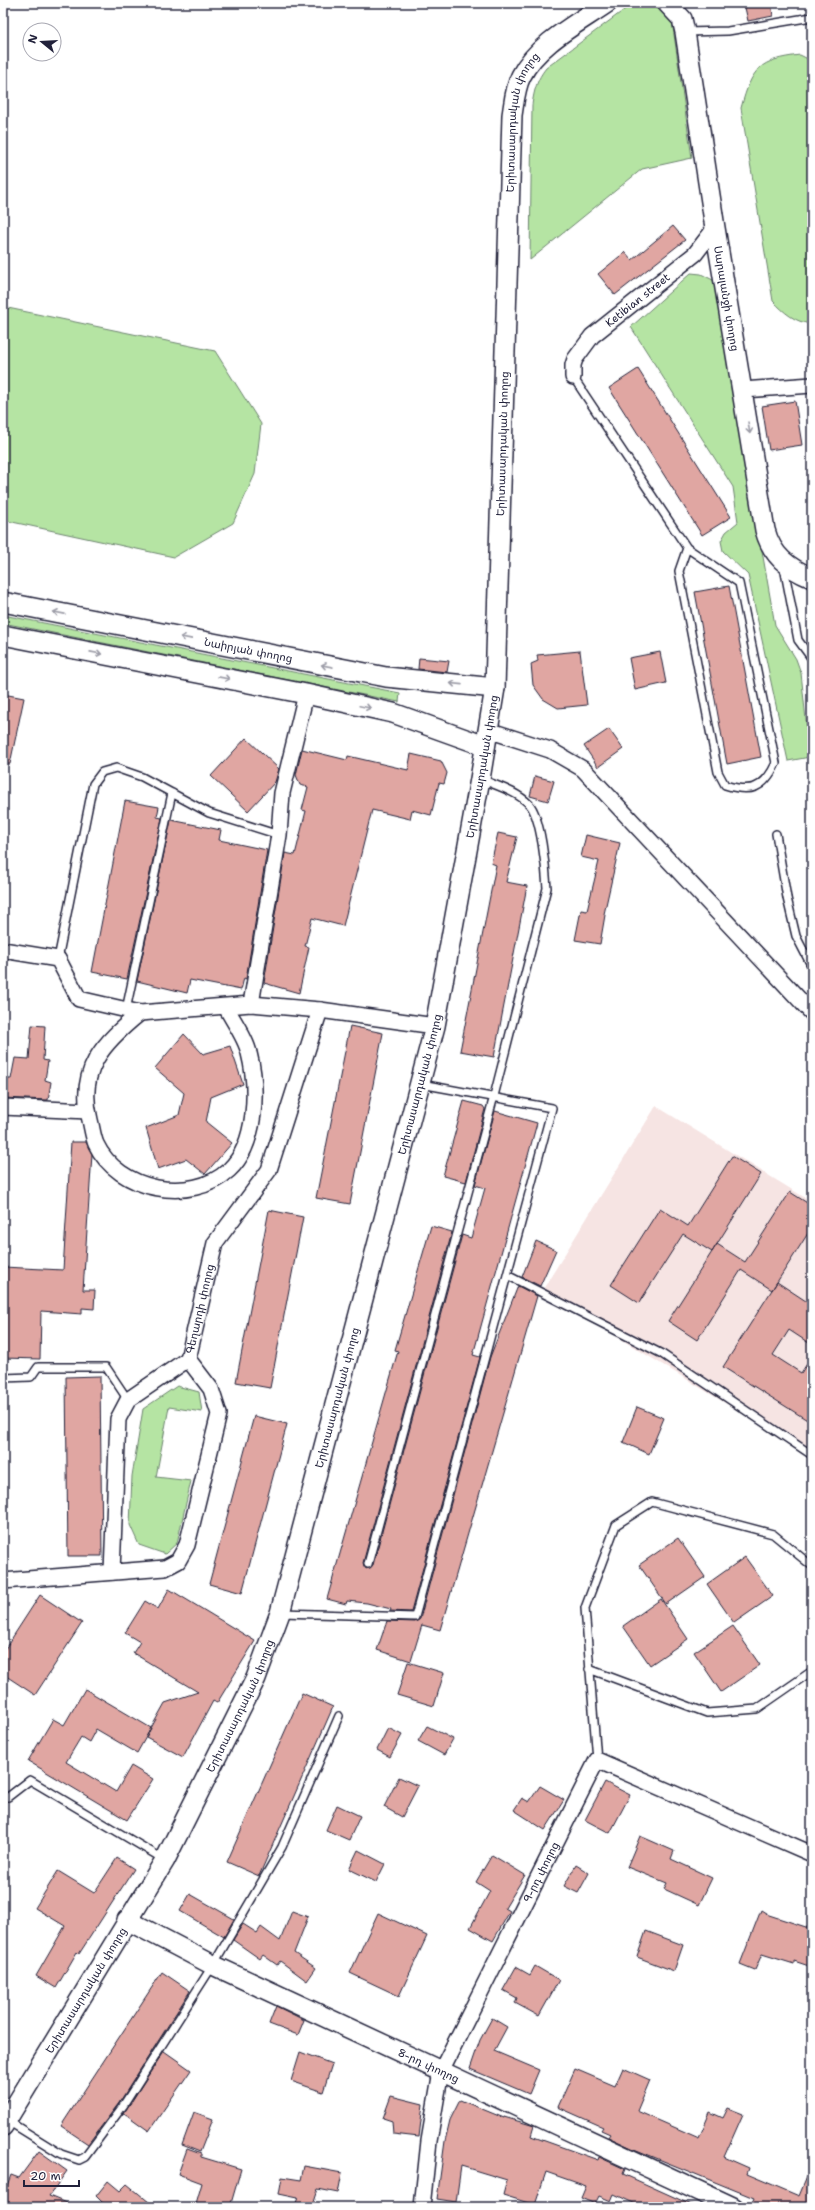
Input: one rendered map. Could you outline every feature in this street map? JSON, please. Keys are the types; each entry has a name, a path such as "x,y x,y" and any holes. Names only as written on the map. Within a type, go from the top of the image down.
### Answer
{"street":[{"name":"Երիտասարդական փողոց","path":"4,2123 165,1860 256,1678 280,1613 421,1084 435,1026 495,688 512,123 516,95 520,77 529,63 557,38 607,3"},
{"name":"Սարալանջի փողոց","path":"667,3 682,19 685,32 715,228 765,530 771,545 783,563 791,569 812,578"},
{"name":"Ketibian street","path":"574,377 573,365 575,359 592,336 695,254 715,228"},
{"path":"743,390 812,385"},
{"name":"Նաիրյան փողոց","path":"3,602 386,677 495,688"},
{"path":"3,635 306,694 393,713 487,738 550,750 583,770 812,1013"},
{"path":"251,1004 279,835 282,793 306,694"},
{"path":"3,950 58,959 79,999 133,1012 226,1007 251,1004 320,1010 435,1026"},
{"path":"133,1012 112,1036 96,1058 86,1085 88,1111 96,1144 107,1161 123,1174 143,1184 164,1190 188,1189 211,1183 229,1170 244,1148 252,1123 255,1088 249,1051 226,1007"},
{"name":"Գեղարդի փողոց","path":"3,1581 166,1568 178,1561 187,1545 219,1414 211,1389 188,1359 215,1243 268,1170 320,1010"},
{"path":"3,1106 88,1111"},
{"path":"112,1572 118,1420 128,1400 188,1359"},
{"path":"596,1760 812,1854"},
{"name":"9-րդ փողոց","path":"422,2207 429,2141 440,2071 596,1760"},
{"name":"8-րդ փողոց","path":"127,1920 213,1965 733,2207"}],"lane":[{"path":"685,32 728,31 812,17"},
{"path":"574,377 687,548 739,583 776,763 770,778 758,787 741,790 725,785 718,772 679,571 687,548"},
{"path":"783,563 798,640 812,659"},
{"path":"58,959 93,784 102,772 116,768 142,777 209,813 279,835"},
{"path":"368,1564 494,1096 547,888 546,865 540,833 531,806 518,795 480,779"},
{"path":"133,1012 172,793"},
{"path":"776,834 787,898 796,936 812,967"},
{"path":"280,1613 415,1617 552,1108 494,1096 421,1084"},
{"path":"507,1275 662,1354 812,1455"},
{"path":"3,1378 31,1377 38,1367 106,1367 128,1400"},
{"path":"596,1760 585,1608 616,1525 652,1502 773,1534 812,1566"},
{"path":"589,1669 707,1713 757,1709 812,1671"},
{"path":"4,2123 61,2154 79,2160 85,2157 123,2106 213,1965 282,1847 339,1716"},
{"path":"8,1797 30,1780 165,1860"}],"shaded area":[{"path":"656,1106 812,1202 812,1456 542,1291"}],"green space":[{"path":"638,4 658,8 672,21 692,158 642,169 530,260 532,105 538,81 546,68 628,7"},
{"path":"800,55 812,61 812,324 795,319 773,301 741,108 749,84 759,68 766,63 775,60"},
{"path":"691,273 701,274 713,280 719,306 775,625 796,659 801,673 810,757 788,761 748,575 723,551 721,541 726,532 738,522 733,487 631,327"},
{"path":"3,307 215,351 261,424 255,474 233,523 174,557 3,520"},
{"path":"3,615 400,693 399,702 3,623"},
{"path":"177,1386 199,1392 202,1412 169,1407 156,1477 191,1481 177,1543 165,1554 139,1545 130,1525 132,1476 143,1409"}],"building":[{"path":"744,3 771,3 773,16 748,21"},
{"path":"673,226 685,240 615,295 598,274 625,252 632,260"},
{"path":"638,369 731,517 702,535 609,388"},
{"path":"795,401 802,445 769,450 762,406"},
{"path":"729,586 761,757 727,764 695,592"},
{"path":"580,651 587,705 558,708 543,699 533,685 531,664 538,661 537,655"},
{"path":"660,652 666,683 635,690 629,658"},
{"path":"419,658 449,661 447,672 418,669"},
{"path":"3,694 24,698 10,764 3,764"},
{"path":"609,729 623,749 598,767 584,746"},
{"path":"246,738 279,769 275,782 248,811 211,776"},
{"path":"302,749 347,760 348,756 408,770 411,754 441,761 447,773 444,784 439,783 431,815 412,810 410,819 372,810 343,926 312,918 305,946 309,947 299,993 264,983 285,853 295,855 306,811 302,810 308,787 300,785 296,775"},
{"path":"535,776 554,781 548,801 530,796"},
{"path":"125,801 159,807 157,817 162,818 127,979 92,972"},
{"path":"171,820 221,830 219,840 267,850 246,979 244,978 241,990 190,980 187,993 137,981"},
{"path":"498,833 517,837 506,882 527,886 494,1057 460,1051 496,865 491,863"},
{"path":"586,835 620,843 604,914 600,944 575,940 581,910 587,911 599,861 581,857"},
{"path":"32,1025 45,1026 43,1060 48,1061 45,1080 51,1082 48,1100 3,1098 3,1079 11,1079 15,1058 29,1059"},
{"path":"350,1026 383,1033 350,1204 316,1198"},
{"path":"184,1034 203,1054 230,1046 243,1084 211,1097 206,1122 232,1143 205,1174 186,1159 158,1169 146,1128 179,1115 184,1093 155,1068"},
{"path":"464,1101 483,1106 485,1109 466,1182 443,1176"},
{"path":"495,1111 537,1123 473,1355 480,1357 411,1612 390,1611 391,1609 367,1603 347,1601 346,1604 327,1599 398,1351 395,1350 431,1226 452,1232 363,1563 366,1569 373,1565 462,1235 471,1238 485,1188 475,1185"},
{"path":"71,1142 86,1142 92,1154 83,1290 95,1290 94,1309 82,1308 82,1314 41,1311 40,1359 3,1358 3,1267 63,1270"},
{"path":"732,1156 761,1174 712,1252 683,1234 639,1303 611,1285 660,1208 688,1226"},
{"path":"790,1192 812,1206 812,1227 772,1290 741,1270 697,1340 668,1321 717,1244 745,1262"},
{"path":"269,1210 303,1217 270,1388 236,1382"},
{"path":"536,1241 556,1250 540,1286 522,1277"},
{"path":"777,1282 812,1305 812,1345 789,1330 773,1355 801,1373 812,1356 812,1423 723,1367"},
{"path":"518,1286 537,1296 440,1630 422,1625 411,1661 377,1650 387,1621 415,1622 420,1619 490,1357"},
{"path":"100,1376 102,1556 68,1556 66,1377"},
{"path":"637,1407 664,1418 649,1454 623,1442"},
{"path":"254,1416 287,1424 242,1593 209,1584"},
{"path":"678,1538 705,1577 666,1604 639,1565"},
{"path":"745,1557 773,1596 734,1623 707,1584"},
{"path":"169,1589 255,1641 217,1703 213,1701 183,1757 146,1737 165,1703 198,1692 133,1653 140,1642 125,1633 145,1601 158,1609"},
{"path":"40,1595 82,1623 35,1695 3,1674 3,1652"},
{"path":"661,1599 688,1639 650,1665 623,1626"},
{"path":"733,1626 760,1665 721,1692 694,1652"},
{"path":"408,1662 444,1673 434,1706 397,1695"},
{"path":"85,1689 151,1728 137,1753 96,1729 89,1742 81,1737 66,1762 116,1792 131,1766 153,1779 127,1820 28,1761 53,1719 64,1725"},
{"path":"302,1693 333,1707 259,1876 227,1862"},
{"path":"427,1726 453,1739 444,1755 418,1741"},
{"path":"388,1728 402,1735 390,1757 377,1750"},
{"path":"399,1777 418,1786 402,1817 384,1807"},
{"path":"605,1782 630,1795 610,1833 585,1820"},
{"path":"540,1786 564,1800 545,1830 514,1810 522,1798 529,1802"},
{"path":"337,1805 360,1816 349,1840 326,1830"},
{"path":"640,1836 674,1851 671,1859 712,1878 699,1905 664,1889 667,1883 627,1867"},
{"path":"358,1850 385,1864 376,1882 349,1869"},
{"path":"492,1855 525,1875 505,1908 510,1911 493,1941 470,1928 490,1891 476,1882"},
{"path":"117,1858 134,1869 79,1954 77,1952 56,1988 36,1976 65,1926 35,1908 58,1871 94,1893"},
{"path":"576,1865 589,1873 578,1893 564,1886"},
{"path":"190,1894 234,1919 224,1937 180,1911"},
{"path":"761,1910 769,1915 812,1929 812,1967 794,1961 794,1964 762,1954 755,1970 740,1964"},
{"path":"292,1911 308,1917 294,1953 316,1968 307,1981 280,1961 277,1965 263,1955 260,1959 233,1940 243,1924 257,1933 261,1927 280,1941"},
{"path":"378,1913 427,1936 399,1996 350,1973"},
{"path":"646,1931 683,1945 674,1971 637,1957"},
{"path":"535,1966 559,1980 539,2016 515,2003 517,1998 503,1990 516,1967 530,1975"},
{"path":"162,1972 190,1991 119,2103 88,2144 61,2126"},
{"path":"276,2006 304,2020 298,2035 269,2024"},
{"path":"492,2018 507,2027 494,2051 539,2070 529,2094 470,2069 480,2040"},
{"path":"164,2051 191,2070 149,2131 124,2113"},
{"path":"300,2052 332,2064 323,2092 291,2081"},
{"path":"623,2068 650,2080 637,2111 699,2138 710,2112 723,2118 728,2108 743,2114 724,2157 749,2168 747,2174 799,2196 812,2165 812,2207 750,2207 754,2198 608,2137 610,2134 601,2130 603,2127 558,2107 575,2069 615,2086"},
{"path":"391,2096 423,2104 419,2137 393,2134 392,2121 383,2118"},
{"path":"460,2100 504,2118 534,2126 531,2136 598,2160 599,2157 625,2169 623,2174 696,2207 642,2207 614,2194 611,2201 599,2196 595,2204 581,2198 586,2186 546,2172 535,2205 503,2195 507,2180 461,2166 456,2202 437,2199 445,2141 450,2120"},
{"path":"194,2112 213,2119 200,2152 182,2145"},
{"path":"187,2149 201,2154 201,2157 241,2169 230,2207 195,2207 202,2183 178,2174"},
{"path":"39,2151 67,2171 49,2196 76,2207 3,2207 3,2196 11,2175 19,2178"},
{"path":"304,2166 342,2173 338,2193 318,2189 312,2207 294,2207 298,2198 279,2194 282,2177 301,2180"},
{"path":"108,2181 120,2191 127,2184 155,2207 107,2207 96,2196"}]}
